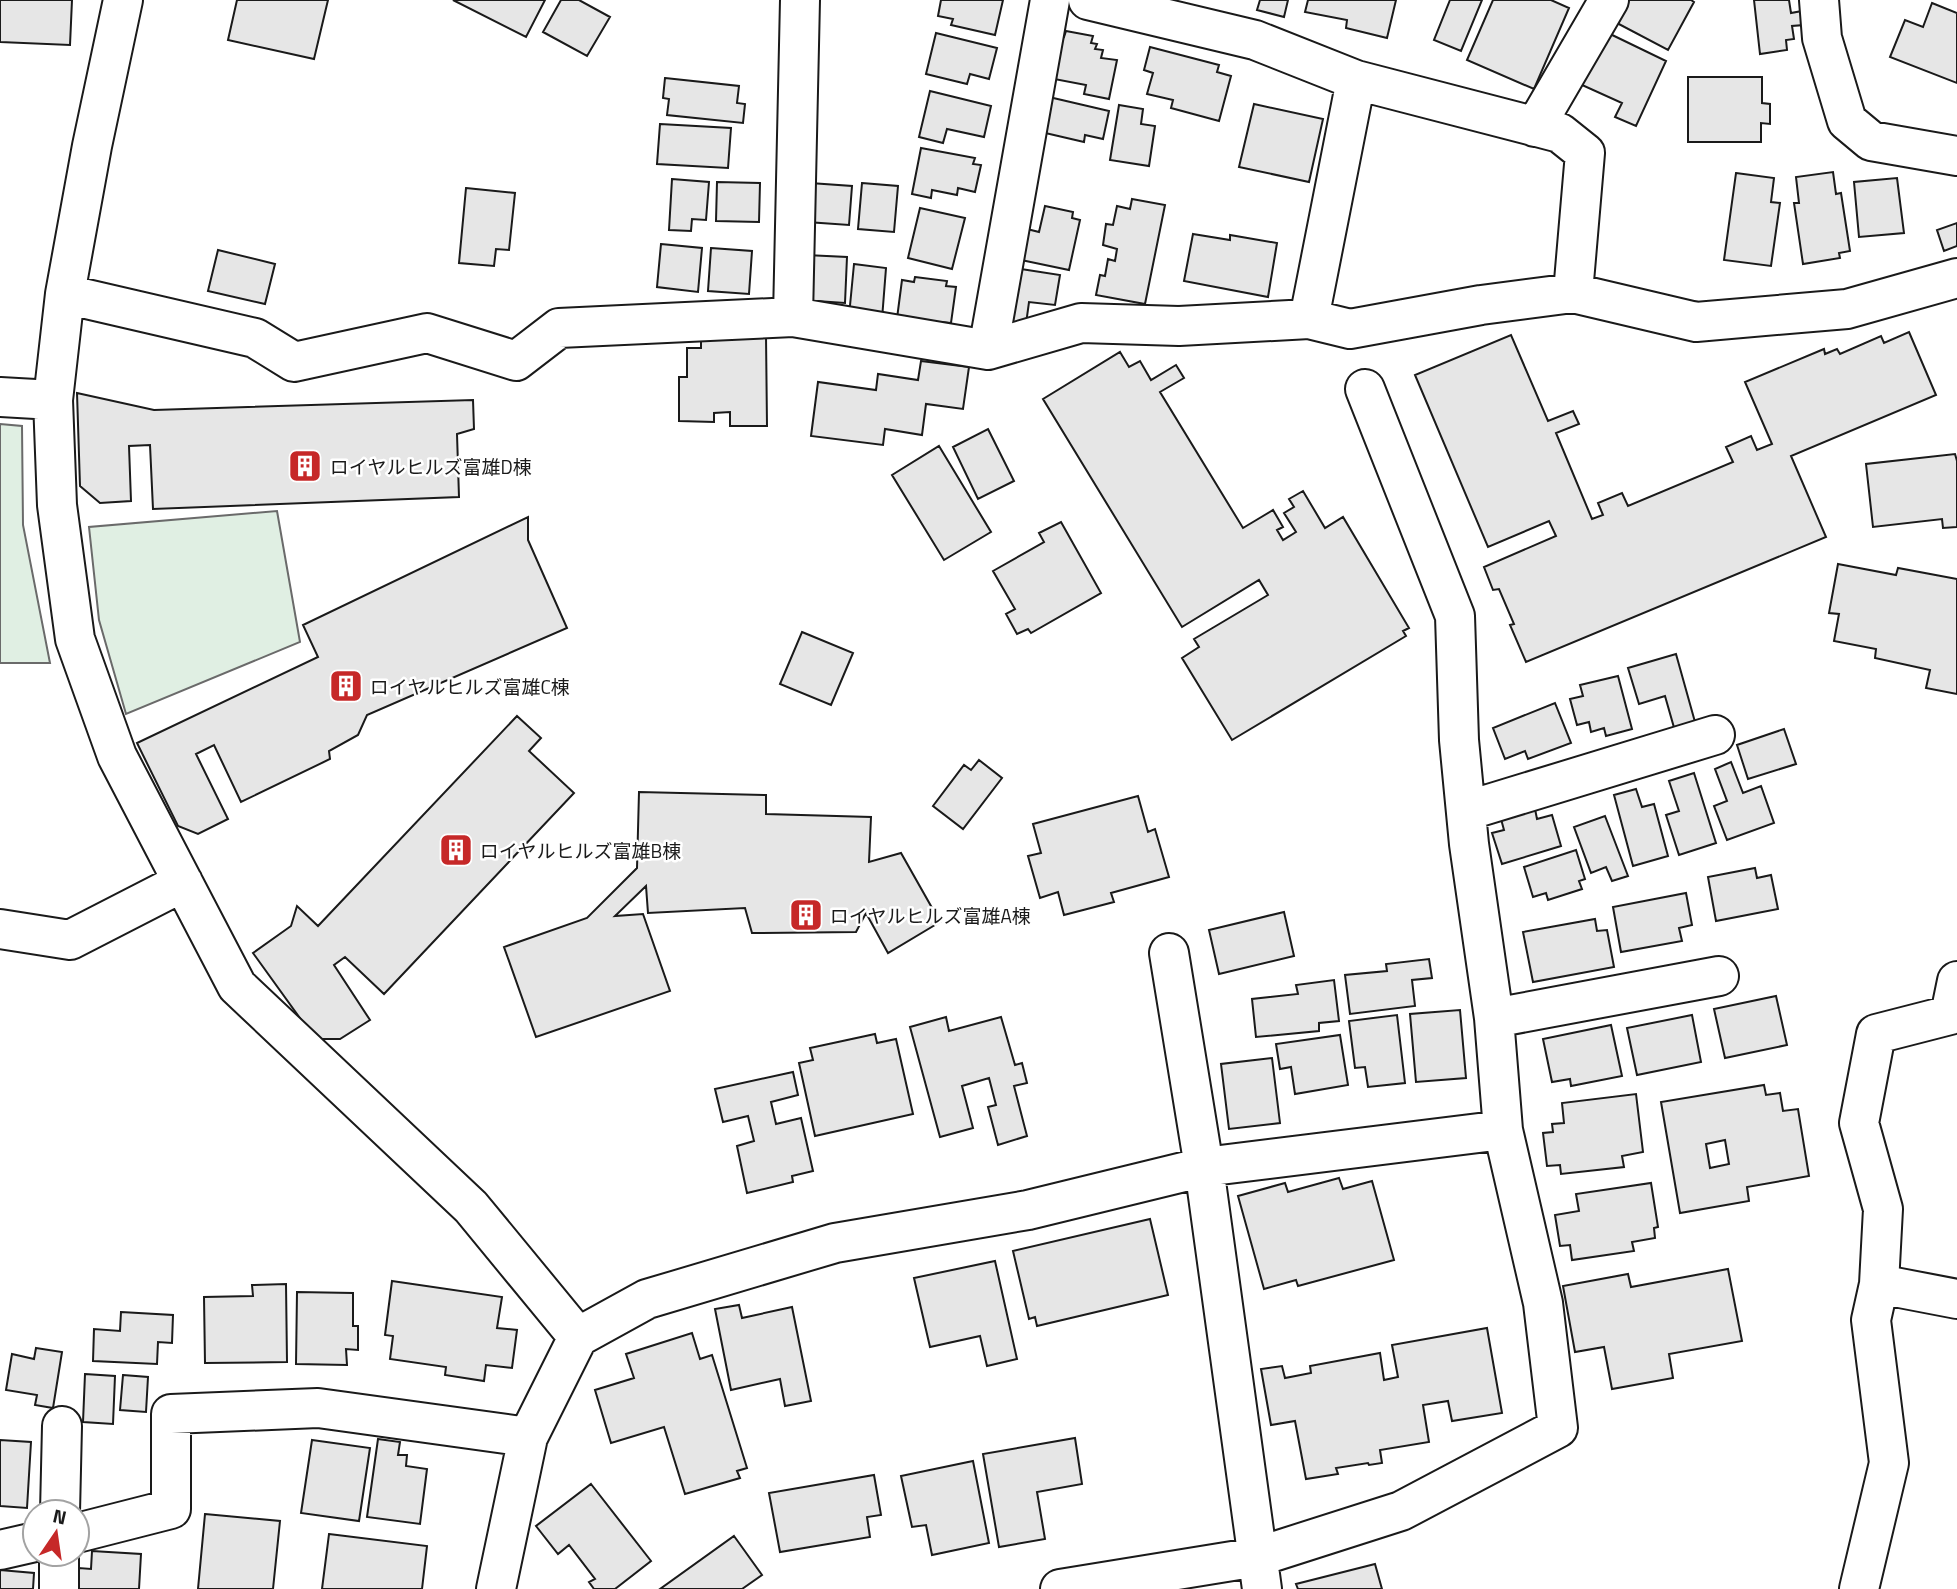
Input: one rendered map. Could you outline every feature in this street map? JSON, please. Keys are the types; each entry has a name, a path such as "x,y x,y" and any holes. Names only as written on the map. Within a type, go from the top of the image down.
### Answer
{"street":[{"path":"123,0 92,146 65,294 53,400 57,505 75,639 117,756 237,986 471,1207 578,1337"},
{"path":"793,317 800,0"},
{"path":"988,350 1050,0"},
{"path":"1088,0 1255,40 1356,80 1560,133 1585,153 1573,293"},
{"path":"1535,127 1609,0"},
{"path":"1819,0 1822,38 1847,121 1871,141 1957,156"},
{"path":"1309,319 1356,80"},
{"path":"65,294 255,338 294,362 427,333 516,361 559,328 793,317 988,350 1081,323 1179,327 1309,319 1350,330 1480,304 1573,293 1696,322 1847,309 1957,278"},
{"path":"1060,1589 1259,1573 1401,1511 1558,1428 1543,1303 1503,1130 1494,1018 1469,844 1459,740 1455,617 1365,389"},
{"path":"0,397 53,400"},
{"path":"1466,811 1715,736"},
{"path":"0,929 70,940 183,882"},
{"path":"1169,953 1204,1167 1259,1573"},
{"path":"1494,1018 1719,976"},
{"path":"1858,1589 1889,1463 1871,1320 1880,1284 1883,1209 1859,1123 1876,1034 1950,1015 1957,981"},
{"path":"496,1589 527,1437 578,1337 647,1298 835,1243 1028,1210 1204,1167 1503,1130"},
{"path":"1880,1284 1957,1299"},
{"path":"91,1529 171,1509 171,1414 318,1408 527,1437"},
{"path":"60,1498 62,1426"},
{"path":"0,1550 21,1545"},
{"path":"59,1568 59,1589"}],"green space":[{"path":"0,424 22,426 23,525 50,663 0,663"},
{"path":"277,511 300,642 126,714 99,620 89,527"}],"building":[{"path":"0,0 72,0 70,45 0,42"},
{"path":"237,0 328,0 314,59 228,40"},
{"path":"453,0 545,0 526,37"},
{"path":"561,0 579,0 610,17 587,56 543,32"},
{"path":"941,0 1003,0 995,35 951,25 953,19 938,16"},
{"path":"1260,0 1288,0 1284,17 1257,10"},
{"path":"1308,0 1396,0 1387,38 1346,28 1347,20 1305,12"},
{"path":"1450,0 1482,0 1461,51 1434,40"},
{"path":"1493,0 1551,0 1569,8 1534,89 1467,60"},
{"path":"1627,0 1694,2 1668,50 1615,22"},
{"path":"1754,0 1789,0 1791,13 1802,11 1804,25 1792,26 1794,39 1786,40 1787,50 1760,54"},
{"path":"1932,3 1957,13 1957,83 1890,57 1905,20 1923,27"},
{"path":"1066,31 1093,36 1091,43 1097,44 1095,49 1103,50 1101,58 1117,60 1109,99 1084,94 1086,85 1049,78 1057,35 1064,37"},
{"path":"1606,32 1666,61 1636,126 1615,117 1622,103 1582,85"},
{"path":"936,33 997,48 989,79 970,74 967,84 926,74"},
{"path":"1150,47 1219,65 1217,72 1231,76 1219,121 1171,108 1173,100 1147,94 1153,73 1144,70"},
{"path":"1688,77 1762,77 1762,103 1770,104 1770,124 1761,123 1761,142 1688,142"},
{"path":"665,78 739,86 737,103 745,104 743,123 667,115 669,99 663,98"},
{"path":"930,91 991,106 984,137 947,129 943,143 919,137"},
{"path":"1049,97 1109,111 1103,139 1085,135 1084,142 1041,132"},
{"path":"1254,104 1323,119 1309,182 1239,167"},
{"path":"1119,105 1143,109 1141,124 1155,126 1149,166 1110,160"},
{"path":"660,124 731,128 728,168 657,164"},
{"path":"921,148 975,158 973,164 981,165 975,192 958,188 957,195 932,190 931,198 912,194"},
{"path":"1833,172 1836,194 1841,193 1850,251 1839,253 1840,258 1803,264 1794,203 1799,203 1796,177"},
{"path":"1736,173 1774,178 1771,202 1780,203 1771,266 1724,260"},
{"path":"1897,178 1904,233 1859,237 1854,182"},
{"path":"672,179 709,182 706,220 692,219 691,231 669,230"},
{"path":"717,182 760,183 759,222 716,221"},
{"path":"810,183 852,186 849,225 807,222"},
{"path":"862,183 898,186 894,232 858,229"},
{"path":"466,188 515,193 509,250 496,249 494,266 459,263"},
{"path":"1132,199 1165,205 1145,304 1096,295 1100,275 1105,276 1108,259 1115,261 1117,249 1103,245 1106,224 1113,225 1117,206 1130,209"},
{"path":"1045,206 1073,212 1072,218 1080,220 1069,270 1021,260 1027,229 1039,232"},
{"path":"920,208 965,218 952,269 908,258"},
{"path":"1957,223 1957,246 1944,251 1937,230"},
{"path":"1193,234 1230,240 1230,235 1277,243 1268,297 1184,281"},
{"path":"661,244 702,248 698,292 657,287"},
{"path":"711,248 752,251 749,294 708,291"},
{"path":"218,250 275,264 265,304 208,291"},
{"path":"806,255 847,257 845,303 802,300"},
{"path":"854,264 886,268 882,319 849,316"},
{"path":"1021,269 1060,275 1055,305 1029,302 1026,324 1001,321 1007,271 1021,273"},
{"path":"915,277 947,281 946,286 956,287 951,323 941,322 940,326 896,326 902,280 914,282"},
{"path":"1909,332 1936,395 1791,456 1826,537 1526,662 1510,625 1514,624 1499,589 1493,590 1484,567 1556,536 1549,521 1488,547 1415,375 1511,335 1548,421 1573,411 1579,424 1556,433 1592,519 1603,515 1598,503 1622,493 1628,506 1733,462 1726,447 1751,436 1757,450 1772,444 1745,382 1824,349 1825,354 1837,349 1840,354 1881,336 1884,343"},
{"path":"701,336 766,336 767,426 730,426 730,412 714,413 714,422 679,421 679,377 687,377 687,348 701,348"},
{"path":"1120,352 1129,367 1140,361 1151,380 1176,365 1184,378 1160,392 1243,528 1273,510 1283,527 1277,530 1283,540 1296,532 1284,513 1294,507 1289,499 1303,491 1325,528 1343,517 1409,628 1403,631 1406,636 1232,740 1182,658 1199,647 1194,639 1268,595 1259,580 1182,627 1043,399"},
{"path":"921,361 969,367 963,409 926,404 922,435 885,429 883,445 811,436 818,382 876,390 878,374 918,380"},
{"name":"ロイヤルヒルズ富雄D棟","path":"77,393 154,410 473,400 474,429 457,434 459,497 153,509 150,445 129,446 131,501 100,503 80,486"},
{"path":"988,429 1014,481 978,499 953,447"},
{"path":"939,446 991,532 944,560 892,475"},
{"path":"1955,454 1957,527 1943,528 1942,519 1873,527 1866,464"},
{"name":"ロイヤルヒルズ富雄C棟","path":"528,517 528,540 567,628 367,715 358,735 329,751 330,759 241,802 214,745 196,754 228,819 198,834 178,826 137,743 318,657 303,625"},
{"path":"1061,522 1101,593 1031,633 1028,629 1017,634 1006,614 1015,609 993,571 1044,542 1039,533"},
{"path":"1838,564 1896,575 1898,568 1957,579 1957,694 1926,688 1930,670 1875,658 1876,649 1834,641 1839,614 1829,613"},
{"path":"802,632 853,653 831,705 780,684"},
{"path":"1676,654 1695,722 1675,731 1665,696 1639,704 1628,668"},
{"path":"1618,676 1632,729 1606,736 1604,728 1591,732 1589,722 1577,725 1570,699 1583,696 1580,685"},
{"path":"1555,703 1571,743 1528,759 1525,751 1505,759 1493,728"},
{"name":"ロイヤルヒルズ富雄B棟","path":"517,716 541,738 529,751 574,793 384,994 345,957 334,965 370,1020 340,1039 315,1039 253,953 291,926 297,906 318,926"},
{"path":"1784,729 1796,764 1748,779 1737,745"},
{"path":"979,760 1002,778 963,829 933,806 964,765 971,770"},
{"path":"1731,762 1743,793 1761,786 1774,823 1727,840 1714,806 1727,801 1715,769"},
{"path":"1694,773 1716,843 1679,855 1666,815 1679,811 1669,781"},
{"path":"1636,789 1642,807 1654,804 1668,856 1633,866 1614,795"},
{"name":"ロイヤルヒルズ富雄A棟","path":"639,792 766,795 766,814 871,817 869,862 901,853 940,922 888,953 866,913 856,932 752,933 745,908 648,913 646,886 615,916 643,914 670,991 536,1037 504,947 587,918 637,868"},
{"path":"1138,796 1148,832 1155,829 1169,877 1111,893 1114,902 1064,915 1058,892 1040,898 1028,856 1041,853 1033,824"},
{"path":"1535,809 1537,819 1552,815 1561,846 1502,864 1492,833 1504,830 1501,819"},
{"path":"1605,816 1628,876 1612,881 1606,867 1591,873 1574,827"},
{"path":"1576,850 1585,879 1579,881 1582,889 1548,900 1546,893 1533,897 1524,867"},
{"path":"1755,868 1757,878 1771,875 1778,909 1716,921 1708,877"},
{"path":"1686,893 1692,925 1679,928 1682,941 1621,952 1613,907"},
{"path":"1284,912 1294,956 1219,974 1209,930"},
{"path":"1595,919 1597,931 1607,930 1614,967 1533,982 1523,932"},
{"path":"1429,959 1432,978 1412,980 1415,1006 1350,1014 1345,975 1387,971 1386,964"},
{"path":"1334,980 1339,1021 1319,1023 1319,1031 1256,1037 1252,999 1298,994 1296,985"},
{"path":"1776,996 1787,1045 1725,1058 1714,1009"},
{"path":"1460,1010 1466,1078 1416,1082 1410,1014"},
{"path":"1397,1015 1405,1083 1368,1087 1365,1067 1355,1068 1349,1021"},
{"path":"1692,1015 1701,1062 1637,1075 1627,1028"},
{"path":"946,1017 949,1031 1001,1017 1015,1065 1022,1063 1027,1083 1014,1086 1027,1136 998,1145 988,1107 996,1105 989,1078 962,1086 973,1128 940,1137 910,1027"},
{"path":"1611,1025 1622,1076 1571,1086 1570,1079 1552,1082 1543,1039"},
{"path":"875,1034 877,1043 896,1039 913,1114 815,1136 799,1063 813,1060 810,1048"},
{"path":"1340,1035 1348,1085 1295,1094 1291,1067 1280,1069 1276,1044"},
{"path":"1272,1058 1280,1123 1229,1129 1221,1064"},
{"path":"793,1072 798,1095 771,1102 776,1124 801,1118 813,1171 792,1176 793,1182 747,1193 737,1146 754,1141 748,1116 723,1122 715,1089"},
{"path":"1764,1085 1766,1095 1780,1093 1783,1111 1798,1109 1809,1176 1747,1187 1749,1201 1680,1213 1661,1102","holes":["1725,1140 1729,1164 1710,1168 1706,1144"]},
{"path":"1636,1094 1643,1152 1622,1156 1624,1167 1561,1174 1560,1165 1547,1166 1543,1133 1553,1132 1552,1124 1564,1123 1562,1103"},
{"path":"1339,1178 1343,1189 1372,1181 1394,1260 1298,1286 1296,1280 1264,1289 1238,1196 1285,1183 1288,1192"},
{"path":"1651,1183 1658,1227 1654,1228 1655,1238 1632,1242 1634,1251 1572,1260 1570,1245 1560,1246 1555,1215 1579,1211 1576,1194"},
{"path":"1150,1219 1168,1295 1037,1326 1035,1317 1029,1319 1013,1251"},
{"path":"995,1261 1017,1359 987,1366 980,1336 930,1347 914,1278"},
{"path":"1728,1269 1742,1341 1669,1354 1673,1378 1612,1389 1604,1347 1575,1352 1563,1286 1628,1274 1631,1287"},
{"path":"392,1281 502,1297 497,1328 517,1330 512,1368 486,1365 484,1381 445,1375 446,1367 390,1359 393,1336 385,1335"},
{"path":"286,1284 287,1362 205,1363 204,1297 253,1296 252,1285"},
{"path":"297,1292 353,1293 353,1326 358,1326 358,1350 346,1349 347,1365 296,1364"},
{"path":"739,1305 742,1318 792,1307 811,1401 785,1406 780,1379 731,1390 715,1309"},
{"path":"121,1312 173,1315 172,1343 158,1342 157,1364 93,1361 94,1329 120,1331"},
{"path":"1487,1328 1502,1413 1452,1421 1448,1401 1423,1405 1429,1442 1380,1450 1382,1463 1336,1468 1338,1474 1306,1479 1295,1421 1271,1425 1261,1369 1282,1366 1285,1378 1311,1373 1310,1366 1380,1353 1384,1380 1398,1377 1392,1345"},
{"path":"692,1333 700,1359 712,1355 747,1468 737,1471 740,1478 685,1494 664,1427 611,1443 595,1390 634,1378 626,1354"},
{"path":"36,1348 62,1352 53,1408 35,1405 37,1395 6,1390 12,1354 34,1359"},
{"path":"85,1374 115,1376 113,1424 83,1422"},
{"path":"123,1375 148,1377 146,1412 120,1410"},
{"path":"1075,1438 1082,1484 1037,1492 1045,1539 999,1547 983,1454"},
{"path":"378,1439 400,1442 398,1455 407,1455 406,1466 427,1469 420,1524 367,1517"},
{"path":"0,1440 31,1442 28,1498 21,1498 21,1508 0,1506"},
{"path":"312,1440 370,1448 359,1521 301,1513"},
{"path":"973,1461 989,1543 932,1555 926,1525 912,1527 901,1476"},
{"path":"874,1475 881,1515 867,1517 870,1537 780,1552 769,1493"},
{"path":"591,1484 651,1561 615,1589 594,1589 589,1582 595,1579 569,1545 558,1554 536,1526"},
{"path":"205,1514 280,1521 273,1589 198,1589"},
{"path":"329,1534 427,1546 422,1589 322,1589"},
{"path":"734,1536 762,1575 742,1589 660,1589"},
{"path":"92,1551 141,1554 139,1589 79,1589 79,1568 91,1569"},
{"path":"1375,1564 1382,1589 1298,1589 1296,1584"},
{"path":"0,1570 34,1573 33,1589 0,1589"}],"place":[{"name":"ロイヤルヒルズ富雄D棟","path":"305,466"},
{"name":"ロイヤルヒルズ富雄C棟","path":"346,686"},
{"name":"ロイヤルヒルズ富雄B棟","path":"456,850"},
{"name":"ロイヤルヒルズ富雄A棟","path":"806,915"}]}
